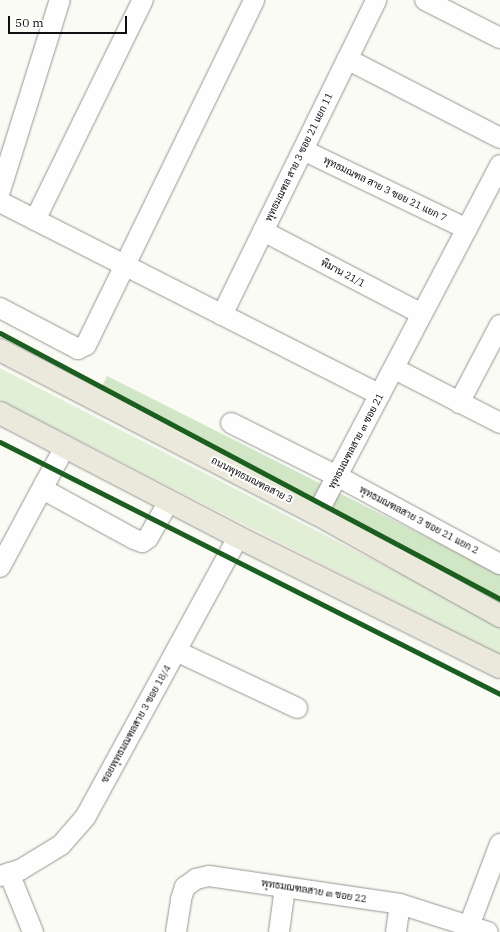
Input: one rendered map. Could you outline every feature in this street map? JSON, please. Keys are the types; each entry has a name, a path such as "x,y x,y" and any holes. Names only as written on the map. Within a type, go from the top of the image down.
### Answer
{"main road":[{"name":"ถนนพุทธมณฑลสาย 3","path":"0,350 317,514 500,616"},
{"path":"0,413 238,537 500,667"}],"street":[{"path":"0,191 60,0"},
{"path":"35,220 143,0"},
{"path":"0,308 78,349 86,345 254,0"},
{"name":"พุทธมณฑล สาย 3 ซอย 21 แยก 11","path":"222,315 376,0"},
{"path":"425,0 500,38"},
{"path":"348,59 500,138"},
{"name":"พุทธมณฑล สาย 3 ซอย 21 แยก 7","path":"303,150 467,228"},
{"name":"พุทธมณฑลสาย ๓ ซอย 21","path":"317,514 500,165"},
{"path":"0,202 380,395"},
{"name":"พิมาน 21/1","path":"263,231 422,314"},
{"path":"459,403 500,325"},
{"path":"394,369 500,423"},
{"name":"พุทธมณฑลสาย 3 ซอย 21 แยก 2","path":"231,423 337,476 500,564"},
{"path":"0,567 65,447"},
{"path":"44,484 48,492 142,542 148,538 169,501"},
{"name":"ซอยพุทธมณฑลสาย 3 ซอย 18/4","path":"4,875 20,870 61,845 86,816 238,537"},
{"path":"176,651 297,708"},
{"path":"469,926 500,844"},
{"path":"4,875 33,932"},
{"name":"พุทธมณฑลสาย ๓ ซอย 22","path":"176,932 181,899 185,887 196,879 210,876 400,904 488,932"},
{"path":"279,932 285,887"},
{"path":"396,932 400,904"}],"green space":[{"path":"0,368 500,625 500,655 0,400"},
{"path":"107,376 500,574 500,603 100,391"}],"cycle path":[{"path":"0,333 500,599"},
{"path":"0,442 500,694"}]}
